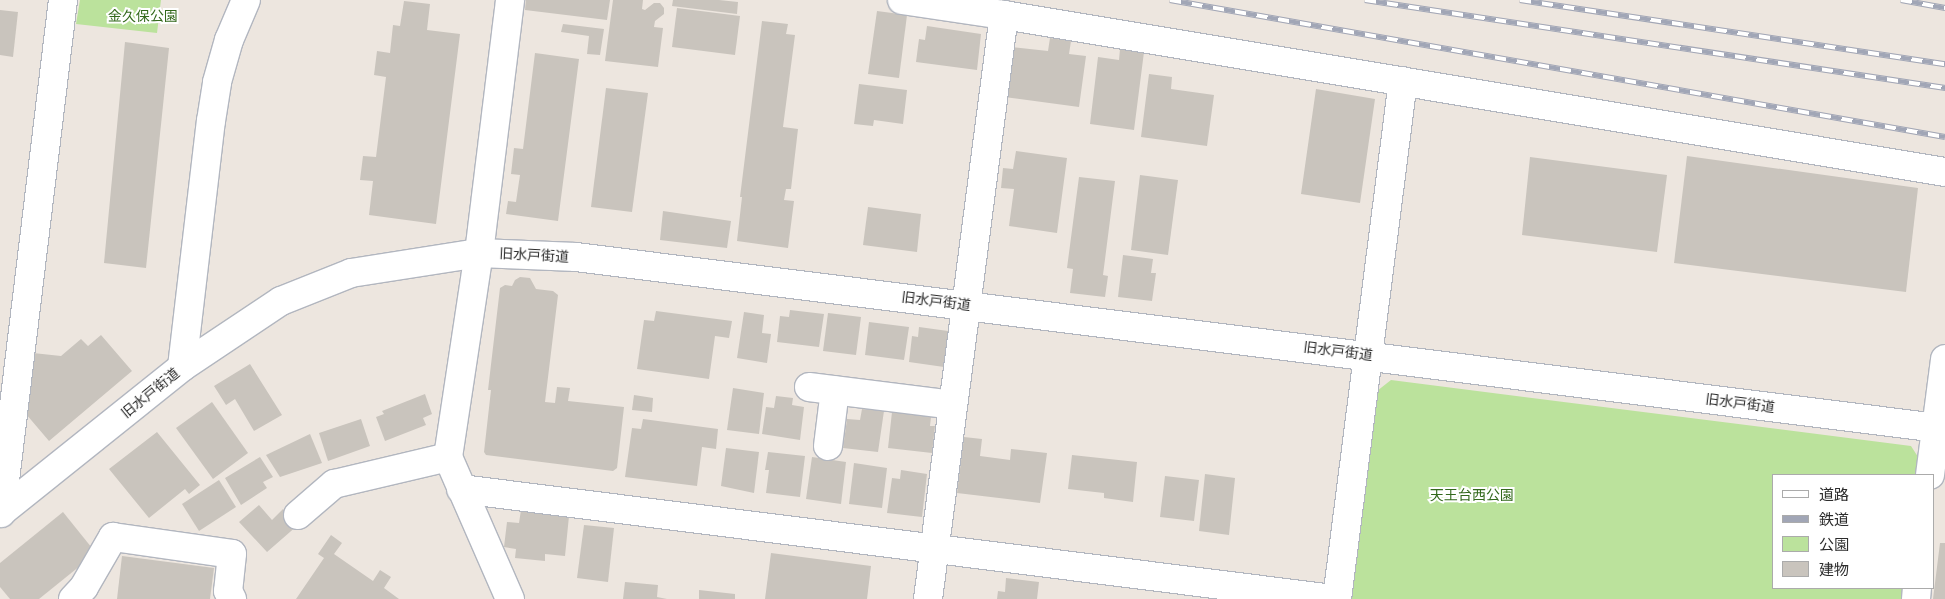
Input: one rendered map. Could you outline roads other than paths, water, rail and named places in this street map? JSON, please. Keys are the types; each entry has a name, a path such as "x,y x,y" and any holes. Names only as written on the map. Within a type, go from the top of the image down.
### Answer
{"street":[{"path":"1,513 63,0"},
{"path":"182,367 216,92 229,40 246,0"},
{"path":"510,0 479,253 448,457 510,599"},
{"path":"902,0 1004,15 1945,172"},
{"path":"928,599 1004,15"},
{"path":"461,489 1335,599 1403,81"},
{"name":"旧水戸街道","path":"1,513 182,367 281,301 351,273 479,253 576,257 1940,428"},
{"path":"1930,474 1940,428 1945,359"},
{"path":"828,446 822,389 953,405"},
{"path":"298,515 334,484 448,457"},
{"path":"73,599 84,587 113,537 232,554 228,591 232,599"}],"railway":[{"path":"1170,0 1945,137"},
{"path":"1365,0 1945,88"},
{"path":"1520,0 1945,64"},
{"path":"1901,0 1945,8"}],"park label":[{"name":"金久保公園","path":"143,16"},
{"name":"天王台西公園","path":"1472,495"}]}
